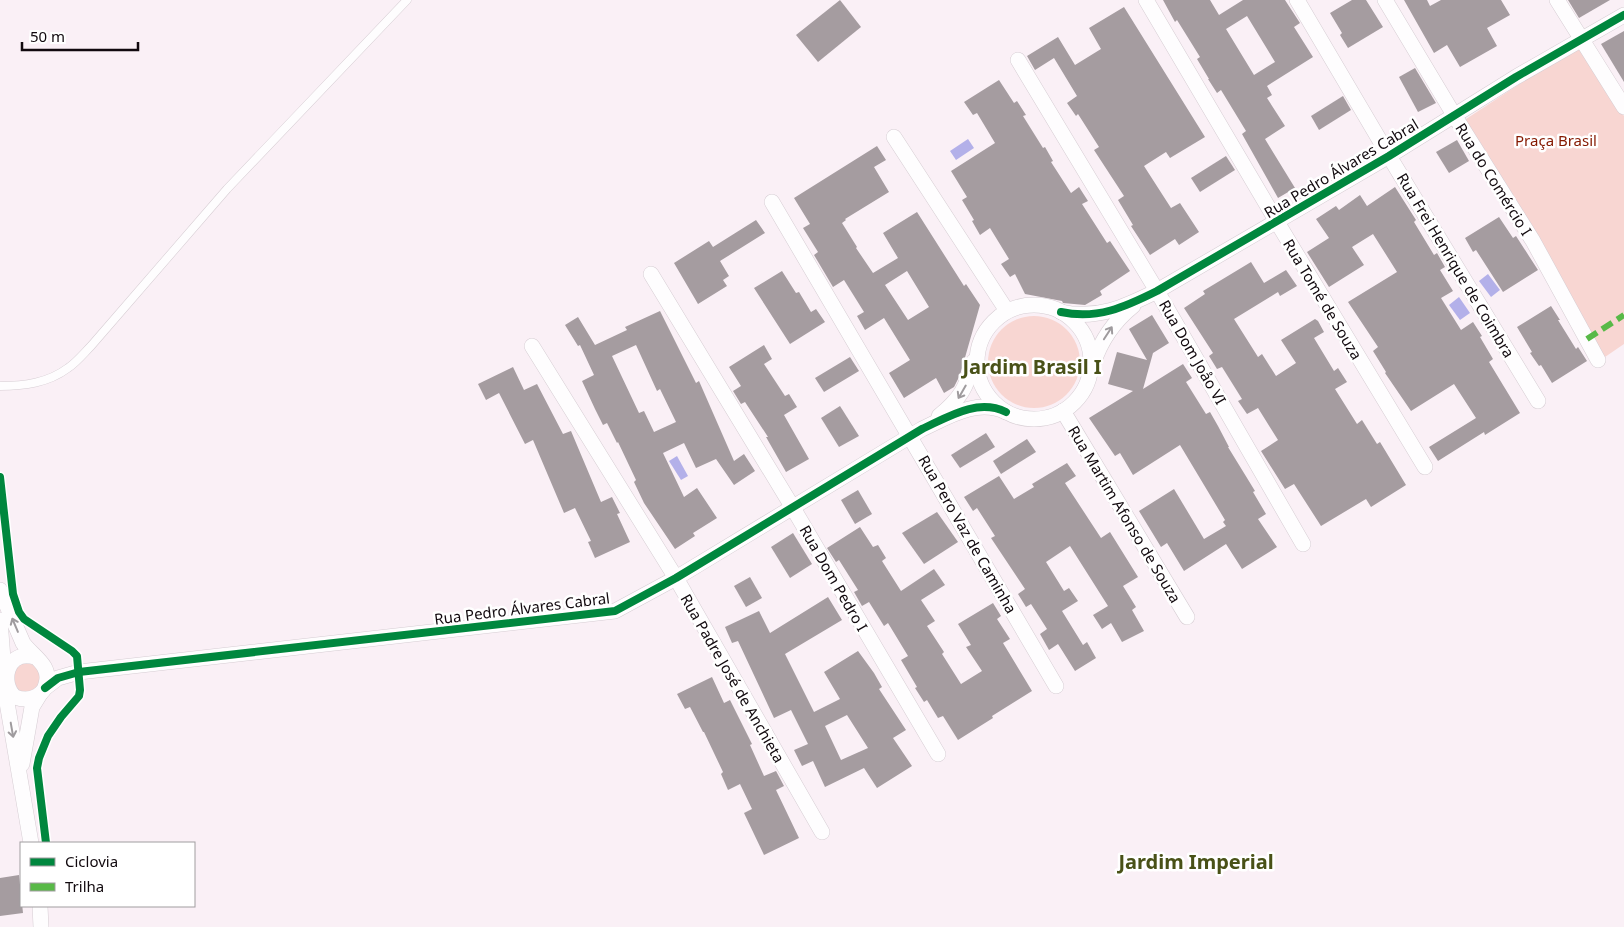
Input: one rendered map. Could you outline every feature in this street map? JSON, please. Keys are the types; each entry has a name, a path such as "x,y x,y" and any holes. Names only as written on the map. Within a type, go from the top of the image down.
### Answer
{"street":[{"name":"Rua Tomé de Souza","path":"1146,0 1425,467"},
{"name":"Rua Frei Henrique de Coimbra","path":"1297,0 1389,156 1538,401"},
{"name":"Rua do Comércio I","path":"1385,0 1533,241 1598,360"},
{"path":"1557,0 1624,107"},
{"name":"Rua Pedro Álvares Cabral","path":"1089,378 1098,349 1113,325 1131,308 1389,156 1516,77 1624,15"},
{"name":"Rua Dom Joåo VI","path":"1018,60 1152,294 1303,544"},
{"path":"894,137 1007,311"},
{"name":"Rua Pero Vaz de Caminha","path":"772,202 917,432 1056,686"},
{"name":"Rua Dom Pedro I","path":"651,274 793,508 938,754"},
{"name":"Rua Pedro Álvares Cabral","path":"1061,312 1086,316 1097,314 1110,311 1152,294"},
{"path":"1035,305 1061,312 1072,319 1086,338 1091,363 1089,378 1079,397 1063,410 1051,416 1038,419 1006,412 990,398 980,382 977,365 979,346 987,329 1007,311 1019,307 1035,305"},
{"name":"Rua Padre José de Anchieta","path":"532,346 676,578 822,832"},
{"name":"Rua Pedro Álvares Cabral","path":"917,432 959,398 967,384 979,346"},
{"name":"Rua Pedro Álvares Cabral","path":"79,672 607,613 623,608 676,578 917,432 964,410 977,407 998,408 1006,412"},
{"name":"Rua Martim Afonso de Souza","path":"1063,410 1187,617"},
{"path":"0,590 23,643 45,667 47,674 47,681 32,708 20,775"},
{"path":"0,620 3,677 31,842"},
{"path":"28,655 55,667 79,672 58,678 27,700 12,696 7,691 3,677 8,663 13,658 28,655"},
{"path":"37,926 40,907"}],"lane":[{"path":"0,386 16,386 41,382 69,368 91,346 227,190 407,0"}],"green space":[{"name":"Praça Brasil","path":"1582,46 1624,116 1624,344 1605,357 1463,121 1530,77"},
{"path":"1034,316 1043,317 1060,324 1072,336 1079,353 1079,371 1072,388 1060,400 1043,407 1034,408 1025,407 1008,400 996,388 989,371 988,362 989,353 996,336 1008,324 1025,317"},
{"path":"16,662 37,665 43,681 32,694 15,692 9,671"}],"water":[{"path":"968,139 974,148 956,160 950,151"},
{"path":"1488,274 1500,290 1491,297 1479,281"},
{"path":"1459,297 1470,313 1460,320 1449,305"},
{"path":"677,456 688,476 681,480 669,461"}],"building":[{"path":"840,0 861,27 818,62 796,35"},
{"path":"1163,0 1210,0 1219,15 1243,0 1285,0 1300,23 1294,27 1313,57 1267,86 1272,95 1267,98 1285,126 1265,139 1295,188 1278,198 1242,134 1246,131 1221,90 1217,93 1197,59 1200,57 1177,20 1175,22","holes":["1247,16 1275,62 1254,75 1226,29"]},
{"path":"1352,0 1366,0 1383,27 1348,48 1340,35 1342,33 1330,13"},
{"path":"1404,0 1427,0 1430,6 1441,0 1501,0 1510,15 1487,28 1497,46 1460,67 1447,45 1434,53"},
{"path":"1568,0 1610,0 1579,18"},
{"path":"1124,7 1205,137 1170,158 1166,152 1144,166 1171,208 1180,203 1199,232 1179,245 1175,239 1150,255 1131,226 1133,225 1118,200 1124,196 1094,150 1099,147 1078,114 1076,116 1067,103 1077,96 1054,58 1035,70 1027,56 1058,37 1075,65 1101,49 1089,28"},
{"path":"1624,31 1624,82 1601,44"},
{"path":"1415,68 1436,103 1418,112 1399,77"},
{"path":"999,80 1014,103 1017,101 1026,115 1023,116 1043,148 1045,147 1053,161 1051,162 1071,193 1079,187 1088,201 1082,204 1107,243 1110,241 1130,271 1100,291 1102,295 1085,305 1063,303 1062,301 1025,294 1015,274 1010,277 1001,264 1009,259 990,228 980,235 972,221 974,220 962,200 967,197 951,171 995,143 977,113 973,115 964,102"},
{"path":"1343,96 1351,110 1319,130 1311,116"},
{"path":"1457,140 1469,161 1449,173 1436,152"},
{"path":"877,146 886,160 874,167 889,192 845,219 842,223 873,273 898,258 883,233 917,212 964,286 966,284 980,305 960,375 954,387 944,393 936,378 904,398 889,373 910,360 884,318 865,330 857,316 864,312 844,280 833,287 814,255 818,252 803,228 810,224 794,198","holes":["907,271 929,307 908,320 885,285"]},
{"path":"1226,156 1235,170 1200,192 1191,178"},
{"path":"1395,187 1416,220 1414,222 1434,255 1437,253 1445,267 1440,270 1453,291 1441,298 1461,330 1473,322 1493,359 1489,362 1520,413 1485,435 1484,432 1438,461 1429,447 1476,418 1454,384 1411,411 1385,373 1373,351 1378,347 1348,302 1397,272 1373,234 1352,247 1364,265 1329,287 1307,252 1329,238 1316,219 1336,206 1339,210 1360,195 1367,206"},
{"path":"1499,217 1513,238 1516,236 1538,270 1503,292 1476,250 1473,252 1465,238"},
{"path":"756,220 765,233 720,261 729,276 723,280 727,286 698,304 674,263 709,241 713,247"},
{"path":"1251,262 1264,283 1286,270 1297,286 1280,296 1278,292 1234,319 1258,357 1262,354 1276,376 1296,363 1281,340 1315,319 1318,321 1324,332 1314,338 1334,371 1338,368 1347,382 1335,389 1357,424 1362,420 1377,444 1380,442 1406,485 1371,507 1366,499 1321,526 1294,484 1285,489 1261,451 1278,440 1258,408 1247,414 1238,401 1242,399 1222,367 1217,369 1209,356 1213,353 1184,308 1205,294 1203,291"},
{"path":"782,271 796,293 799,292 811,312 816,309 825,322 790,344 754,288"},
{"path":"1551,306 1576,349 1578,347 1587,361 1552,383 1541,365 1539,366 1530,353 1532,352 1517,327"},
{"path":"660,311 696,383 699,381 734,461 744,454 755,471 734,485 716,459 696,468 684,443 663,453 684,497 697,488 717,518 693,533 695,536 675,549 644,503 634,482 636,480 618,442 607,423 603,425 595,409 582,381 594,375 580,345 578,346 565,325 578,317 595,345 627,330 625,327","holes":["636,345 657,391 660,389 676,422 654,432 644,411 639,413 612,356"]},
{"path":"1152,315 1169,343 1153,353 1143,389 1183,364 1192,378 1186,382 1206,414 1210,412 1266,514 1258,519 1277,547 1242,569 1226,544 1184,571 1167,543 1161,547 1139,511 1174,489 1204,539 1226,526 1223,522 1225,520 1180,445 1133,475 1120,453 1115,456 1089,418 1133,391 1108,384 1117,352 1147,360 1129,329"},
{"path":"764,345 772,359 764,364 785,396 789,394 797,407 784,415 809,459 786,472 766,437 768,437 745,402 741,404 733,391 741,386 729,367"},
{"path":"850,357 859,371 824,392 815,378"},
{"path":"513,367 524,390 537,384 563,434 571,431 601,502 612,497 620,513 617,514 630,542 595,558 588,542 591,541 575,508 564,513 533,440 525,444 499,393 486,400 478,384"},
{"path":"840,406 859,436 839,447 821,418"},
{"path":"986,433 995,447 960,468 951,455"},
{"path":"1027,439 1036,452 1001,474 993,461"},
{"path":"1067,463 1076,476 1065,483 1101,538 1110,532 1138,577 1123,586 1136,607 1132,610 1144,631 1122,642 1111,623 1102,629 1093,615 1108,606 1070,546 1046,562 1064,591 1069,588 1078,601 1062,611 1083,645 1087,642 1096,658 1075,671 1058,644 1049,650 1040,634 1047,629 1031,604 1026,607 1018,594 1025,589 991,538 995,536 977,508 973,511 964,497 999,476 1014,499 1034,487 1032,484"},
{"path":"858,490 872,514 855,524 841,500"},
{"path":"937,512 958,542 924,564 902,533"},
{"path":"860,527 873,547 878,545 886,558 882,561 901,591 934,569 945,585 921,600 935,621 927,626 944,652 942,654 961,684 982,671 966,647 971,645 958,624 993,603 1001,616 997,619 1010,639 1003,643 1032,691 958,740 943,716 938,718 927,700 924,702 915,688 917,687 901,660 908,656 888,623 884,626 869,602 862,606 854,592 858,590 839,560 836,562 827,548"},
{"path":"793,533 812,564 790,578 771,547"},
{"path":"750,577 762,598 746,607 734,586"},
{"path":"828,597 842,620 785,654 814,712 840,699 824,672 858,651 874,673 882,687 879,689 906,730 893,738 912,766 877,788 864,768 825,787 813,761 802,766 794,750 808,744 791,710 774,718 738,641 732,643 725,627 759,611 770,633","holes":["847,715 868,748 841,760 825,726"]},
{"path":"712,677 724,703 730,700 752,744 750,745 764,776 776,771 784,786 776,790 799,838 764,855 744,813 752,809 740,784 728,790 721,774 723,772 704,732 690,707 685,709 677,694"},
{"path":"19,875 20,907 22,907 23,913 0,916 0,878"}],"marked path":[{"path":"1587,339 1624,315"}],"cycle path":[{"path":"1061,312 1074,314 1099,313 1122,307 1157,291 1389,156 1516,77 1624,15"},
{"path":"45,688 58,678 79,672 615,611 676,578 922,429 952,415 974,408 995,408 1006,412"},
{"path":"0,477 13,594 19,612 24,619 77,656 79,696 48,736 37,768 46,842"}],"district":[{"name":"Jardim Brasil I","path":"1032,366"},
{"name":"Jardim Imperial","path":"1196,861"}]}
